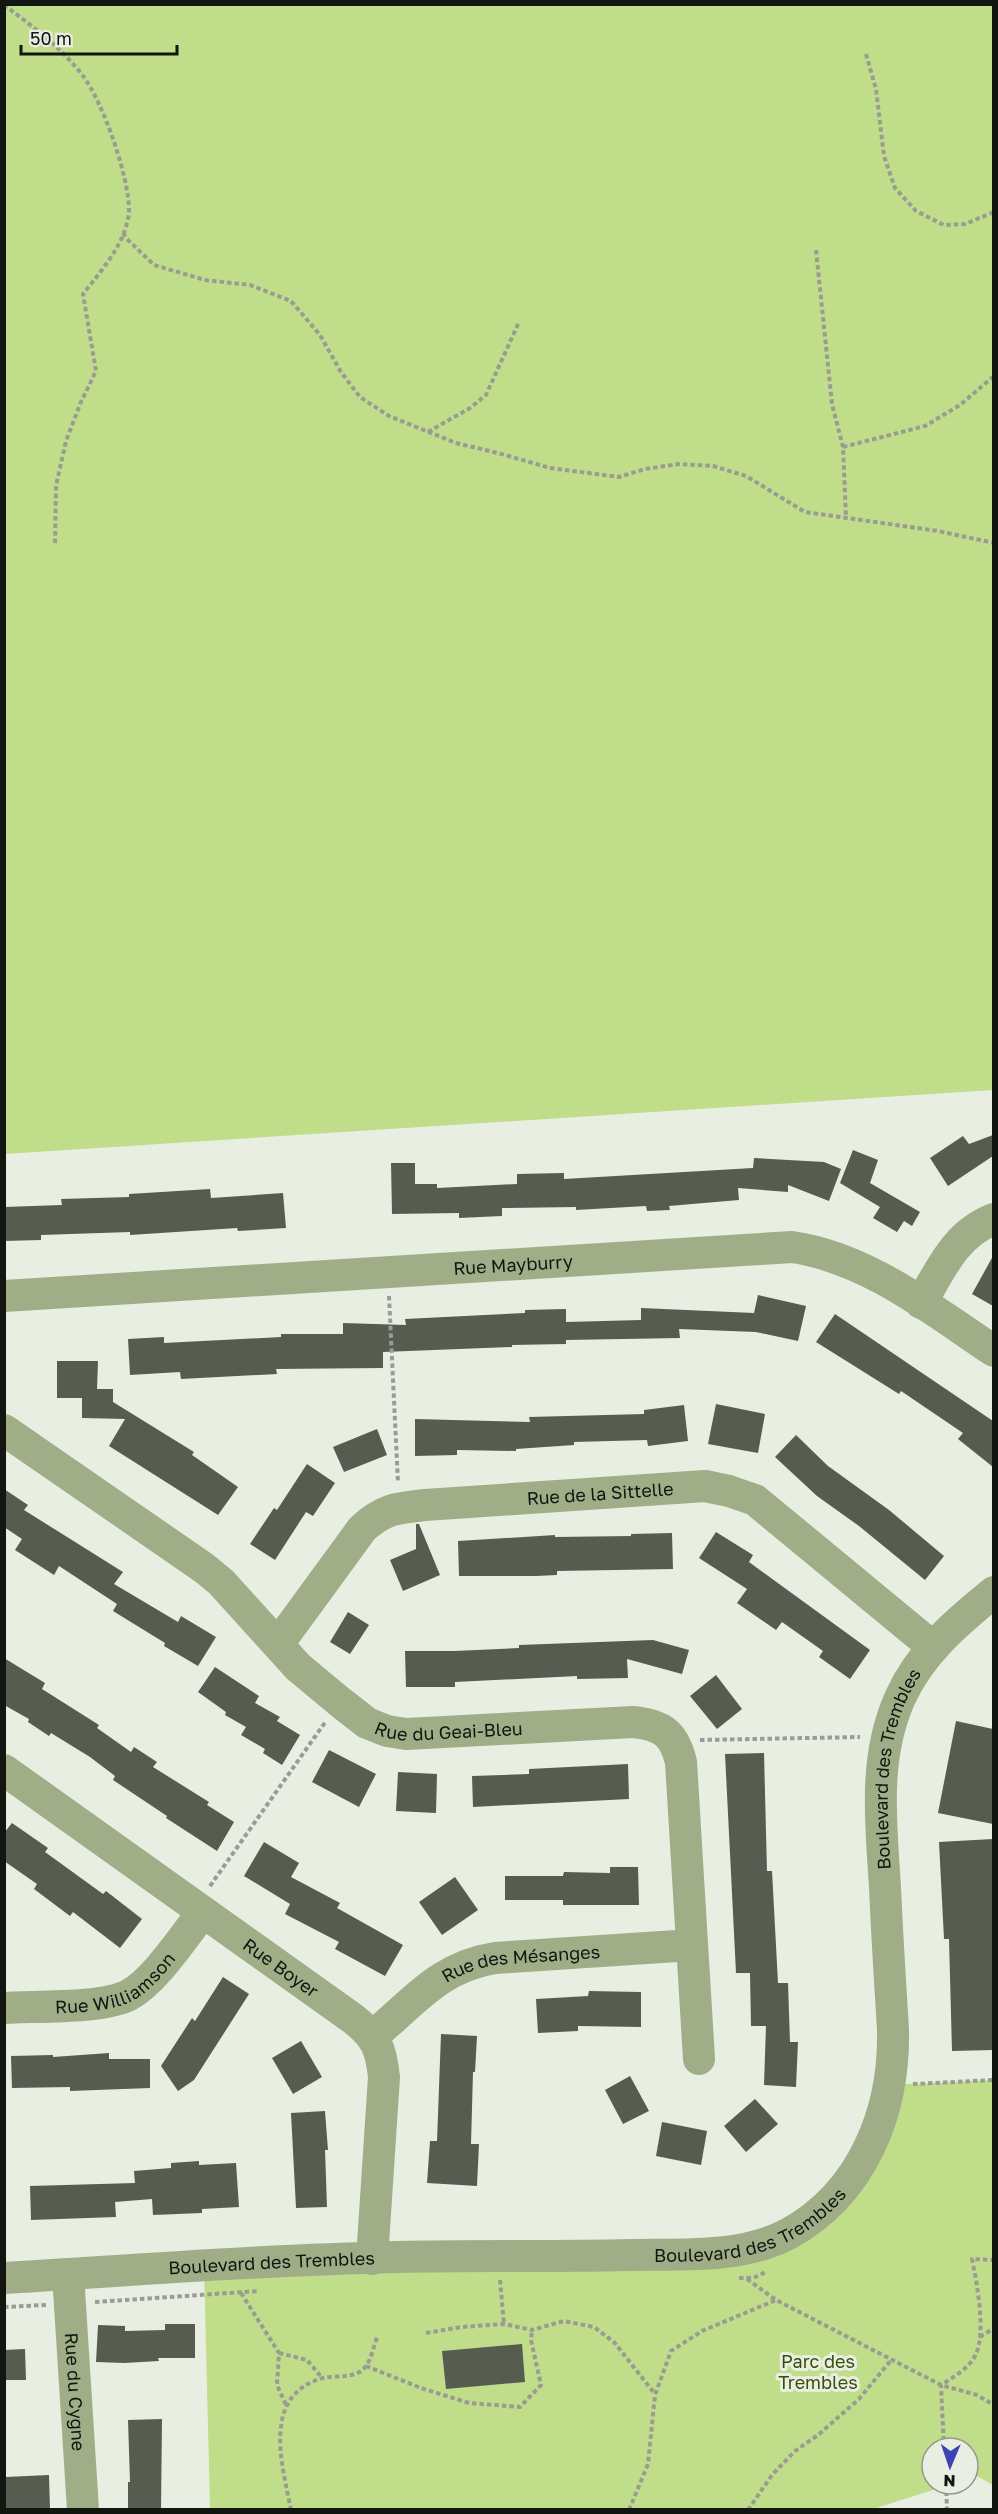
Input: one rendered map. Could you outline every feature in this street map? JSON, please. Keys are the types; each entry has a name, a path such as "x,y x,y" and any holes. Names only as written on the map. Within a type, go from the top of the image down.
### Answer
{"street":[{"path":"921,1303 958,1242 978,1225 993,1219"},
{"name":"Rue Mayburry","path":"4,1296 792,1246 813,1250 855,1264 921,1303 993,1351"},
{"name":"Rue du Geai-Bleu","path":"4,1431 204,1568 221,1582 298,1667 367,1723 387,1731 406,1734 633,1722 652,1724 666,1732 677,1746 681,1762 699,2059"},
{"name":"Rue de la Sittelle","path":"278,1644 362,1528 377,1515 400,1508 696,1487 729,1491 755,1500 933,1647"},
{"name":"Boulevard des Trembles","path":"4,2278 69,2289 239,2277 372,2259 694,2254 761,2245 787,2234 809,2220 848,2182 862,2163 884,2113 890,2085 894,2055 880,1803 881,1764 889,1729 900,1697 933,1647 993,1592"},
{"name":"Rue Boyer","path":"4,1770 352,2018 373,2036"},
{"name":"Rue Williamson","path":"4,2008 106,2002 128,1995 148,1980 199,1909"},
{"name":"Rue des Mésanges","path":"373,2036 441,1976 472,1961 692,1945"},
{"path":"372,2259 384,2077 381,2057 373,2036"},
{"name":"Rue du Cygne","path":"69,2289 82,2510"}],"path":[{"path":"4,5 38,30 84,77 104,118 121,165 129,211 123,233 105,266 83,294 96,371 66,441 56,486 55,544"},
{"path":"866,54 876,89 884,156 895,188 916,211 944,225 965,224 993,212"},
{"path":"123,233 154,265 205,280 250,285 291,301 320,335 340,372 360,397 389,416 456,443 549,468 584,474 619,477 645,469 679,464 713,466 746,477 805,512 938,531 993,543"},
{"path":"816,250 832,404 843,447 846,517"},
{"path":"428,432 470,408 486,395 519,322"},
{"path":"843,447 925,426 960,405 993,376"},
{"path":"388,1271 400,1508"},
{"path":"199,1909 340,1701"},
{"path":"698,1740 860,1737"},
{"path":"890,2085 993,2080"},
{"path":"737,2250 745,2278 776,2300 941,2385 977,2395 993,2404"},
{"path":"941,2385 958,2375 976,2355 979,2338 978,2287 972,2259 993,2260"},
{"path":"4,2307 69,2289 239,2277 279,2353 277,2385 286,2405"},
{"path":"499,2277 504,2324"},
{"path":"629,2510 648,2464 655,2395 671,2351 702,2331 776,2300"},
{"path":"426,2333 462,2327 504,2324 532,2330 564,2322 594,2327 614,2342 655,2395"},
{"path":"979,2338 993,2328"},
{"path":"366,2366 421,2388 469,2403 520,2407 541,2385 531,2340 532,2330"},
{"path":"291,2510 279,2429 286,2405 298,2393 323,2379 353,2375 366,2366 378,2335"},
{"path":"279,2353 307,2360 323,2379"},
{"path":"748,2510 772,2475 795,2451 818,2436 859,2399 892,2359"},
{"path":"941,2385 943,2436"}],"green space":[{"path":"5,4 993,5 993,1090 5,1154"},
{"name":"Parc des Trembles","path":"993,2080 993,2485 980,2478 980,2436 920,2436 920,2494 873,2509 210,2509 204,2265 705,2254 809,2220 890,2085"}],"building":[{"path":"993,1135 993,1156 948,1186 930,1158 963,1136 969,1144"},
{"path":"853,1150 878,1160 870,1183 920,1212 912,1226 904,1221 897,1232 873,1218 880,1207 840,1183"},
{"path":"754,1158 824,1162 841,1169 829,1201 788,1185 788,1192 738,1188 739,1200 669,1206 670,1210 647,1211 646,1206 576,1210 576,1207 502,1208 502,1216 459,1218 459,1213 392,1214 391,1163 415,1163 415,1184 437,1184 437,1188 517,1184 517,1174 564,1173 564,1179 753,1168"},
{"path":"210,1189 211,1198 283,1193 286,1228 238,1231 237,1228 130,1235 130,1232 41,1235 41,1240 4,1241 4,1207 62,1205 61,1199 129,1197 129,1194"},
{"path":"993,1256 993,1306 972,1294"},
{"path":"758,1295 806,1306 798,1341 756,1332 679,1329 680,1338 566,1340 566,1344 383,1352 383,1368 276,1369 277,1374 181,1379 180,1372 130,1375 128,1339 164,1337 164,1343 281,1337 281,1334 343,1334 343,1323 406,1325 405,1319 525,1313 525,1310 566,1309 566,1322 641,1320 641,1308 754,1313"},
{"path":"835,1314 993,1421 993,1467 958,1439 963,1433 901,1391 899,1394 816,1342"},
{"path":"57,1361 98,1361 97,1389 113,1389 113,1402 194,1452 192,1455 238,1487 218,1515 109,1446 125,1419 82,1418 82,1398 57,1398"},
{"path":"716,1404 765,1414 758,1453 708,1444"},
{"path":"684,1405 688,1441 648,1446 647,1440 574,1442 574,1445 516,1449 516,1451 457,1450 457,1455 415,1456 415,1419 530,1422 529,1417 644,1414 644,1410"},
{"path":"377,1429 387,1455 344,1472 333,1447"},
{"path":"796,1435 828,1466 889,1510 944,1556 925,1580 859,1526 817,1496 775,1457"},
{"path":"307,1464 335,1483 313,1516 306,1512 275,1560 250,1544 274,1508 277,1510"},
{"path":"4,1489 28,1505 24,1510 123,1572 114,1584 178,1622 181,1616 216,1637 198,1666 113,1611 117,1604 59,1566 54,1575 15,1550 22,1539 4,1527"},
{"path":"416,1524 419,1524 440,1575 403,1591 390,1560 416,1549"},
{"path":"716,1532 753,1555 749,1562 870,1650 850,1679 819,1657 823,1651 782,1622 776,1630 737,1603 747,1589 699,1558"},
{"path":"672,1533 673,1569 557,1571 557,1575 536,1576 459,1576 458,1541 555,1535 555,1537 631,1536 631,1534"},
{"path":"348,1612 369,1625 350,1654 330,1642"},
{"path":"653,1640 689,1650 682,1674 627,1659 628,1678 577,1679 577,1676 455,1682 455,1687 406,1687 405,1651 454,1651 519,1648 519,1645"},
{"path":"4,1658 45,1683 42,1689 99,1725 97,1728 131,1752 134,1747 157,1762 153,1767 209,1802 207,1805 234,1822 217,1851 113,1780 115,1776 90,1757 51,1733 49,1736 28,1722 29,1719 4,1705"},
{"path":"215,1667 259,1696 255,1703 280,1717 277,1721 300,1735 282,1765 263,1753 265,1749 241,1735 246,1727 225,1715 226,1712 198,1692"},
{"path":"716,1675 742,1709 717,1729 690,1696"},
{"path":"956,1721 993,1729 993,1824 938,1813"},
{"path":"329,1750 376,1774 359,1807 312,1782"},
{"path":"764,1753 767,1871 772,1871 778,1983 788,1983 790,2042 798,2042 796,2087 764,2085 766,2026 751,2026 750,1973 736,1973 725,1754"},
{"path":"628,1764 629,1799 473,1807 472,1776 529,1774 529,1769"},
{"path":"398,1772 437,1774 436,1813 396,1811"},
{"path":"12,1823 48,1848 45,1852 103,1894 106,1891 142,1919 120,1948 73,1912 70,1916 34,1889 37,1884 4,1861 4,1833"},
{"path":"993,1839 993,2050 952,2051 949,1939 944,1939 939,1842"},
{"path":"264,1842 299,1863 291,1877 340,1903 337,1908 403,1945 385,1976 335,1949 339,1942 285,1914 290,1904 244,1876"},
{"path":"610,1867 638,1867 639,1905 563,1905 563,1900 505,1900 505,1876 563,1876 564,1872 610,1873"},
{"path":"455,1877 478,1910 442,1935 419,1902"},
{"path":"223,1977 249,1994 194,2080 178,2091 161,2066 192,2018 195,2021"},
{"path":"589,1991 641,1992 641,2027 578,2026 578,2031 538,2033 536,1999 588,1996"},
{"path":"441,2034 477,2036 475,2072 473,2072 471,2144 479,2144 477,2186 427,2183 430,2141 437,2141"},
{"path":"301,2041 322,2077 293,2094 272,2058"},
{"path":"109,2053 109,2059 150,2059 150,2088 70,2091 70,2087 12,2088 11,2056 53,2055 53,2057"},
{"path":"630,2076 649,2111 623,2124 605,2090"},
{"path":"755,2099 778,2124 746,2152 724,2126"},
{"path":"325,2111 328,2150 325,2150 327,2207 296,2208 291,2113"},
{"path":"662,2122 707,2131 701,2165 656,2156"},
{"path":"199,2161 199,2165 236,2163 239,2207 202,2209 202,2213 153,2215 152,2199 115,2202 116,2217 31,2220 30,2186 135,2183 134,2171 171,2168 171,2163"},
{"path":"165,2324 195,2324 195,2358 158,2358 159,2361 124,2363 96,2362 98,2325 125,2326 125,2331 165,2330"},
{"path":"522,2344 525,2382 446,2389 442,2351"},
{"path":"25,2349 26,2380 4,2380 4,2350"},
{"path":"162,2419 161,2510 128,2510 128,2482 130,2482 128,2420"},
{"path":"49,2475 50,2510 6,2510 5,2477"}]}
